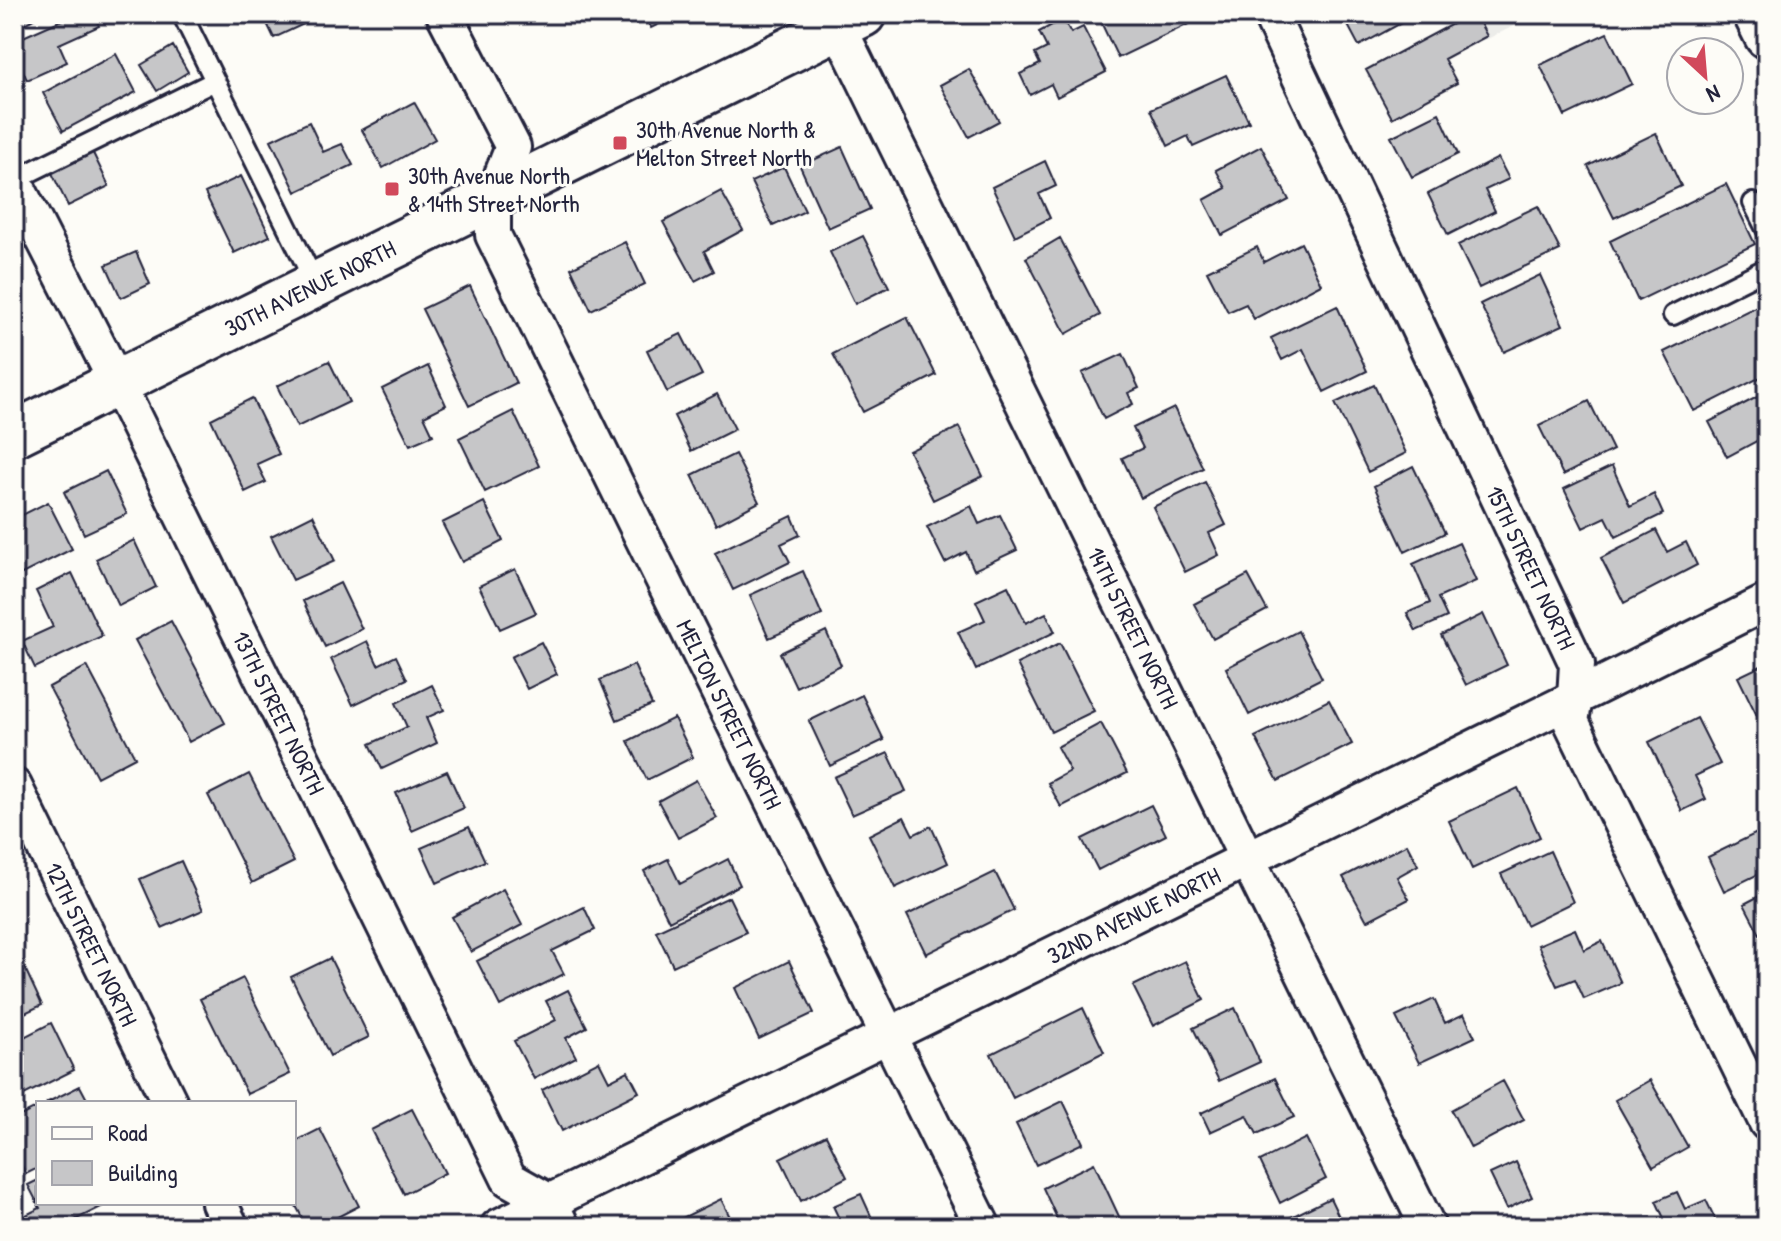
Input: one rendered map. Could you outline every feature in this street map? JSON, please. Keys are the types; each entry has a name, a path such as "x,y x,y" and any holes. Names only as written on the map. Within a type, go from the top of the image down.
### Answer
{"street":[{"path":"444,14 513,147 493,197"},
{"name":"15TH STREET NORTH","path":"1270,14 1577,664 1571,721 1767,1123"},
{"path":"1756,14 1767,36"},
{"name":"30TH AVENUE NORTH","path":"14,434 850,20"},
{"name":"14TH STREET NORTH","path":"850,20 1247,859 1428,1227"},
{"name":"13TH STREET NORTH","path":"14,181 117,383 509,1179 556,1214"},
{"name":"MELTON STREET NORTH","path":"493,197 493,235 983,1227"},
{"name":"32ND AVENUE NORTH","path":"498,1227 556,1214 890,1036 1767,602"},
{"name":"12TH STREET NORTH","path":"14,786 169,1101"},
{"path":"220,1205 231,1227"}],"lane":[{"path":"182,14 316,285"},
{"path":"14,181 215,81"},
{"path":"1753,203 1767,231"},
{"path":"1673,315 1767,268"}],"shaded area":[{"path":"1471,14 1539,14 1485,40"}],"building":[{"path":"14,14 43,14 15,29"},
{"path":"75,14 94,14 99,26 59,44 67,62 27,80 14,51 14,41"},
{"path":"272,14 325,14 274,38 264,17"},
{"path":"644,14 680,14 651,28"},
{"path":"1097,14 1201,14 1203,17 1118,58"},
{"path":"1342,14 1415,14 1416,15 1359,46"},
{"path":"1475,14 1487,36 1444,59 1457,83 1392,118 1366,70"},
{"path":"1063,19 1071,33 1083,27 1106,72 1057,97 1051,84 1030,95 1020,74 1040,64 1035,54 1047,48 1039,32"},
{"path":"1607,33 1632,84 1565,116 1540,65"},
{"path":"173,46 188,72 157,91 141,65"},
{"path":"116,54 136,92 63,131 43,93"},
{"path":"969,69 999,121 969,137 940,85"},
{"path":"1226,75 1249,122 1193,147 1188,136 1168,146 1151,109"},
{"path":"414,102 435,139 383,168 362,130"},
{"path":"1439,113 1458,154 1412,177 1391,137"},
{"path":"309,122 323,152 342,144 353,165 296,192 271,140"},
{"path":"1656,133 1681,186 1614,218 1588,166"},
{"path":"1261,146 1289,200 1222,235 1204,200 1226,188 1216,170"},
{"path":"842,147 870,209 828,228 800,166"},
{"path":"91,149 109,186 68,206 50,169"},
{"path":"1498,158 1509,179 1485,190 1495,211 1448,235 1428,194"},
{"path":"1045,161 1056,186 1039,194 1050,218 1015,236 992,187"},
{"path":"784,167 805,211 773,226 751,182"},
{"path":"241,176 270,236 234,253 205,193"},
{"path":"1726,184 1755,244 1638,301 1610,241"},
{"path":"721,191 743,230 704,251 714,271 695,281 663,222"},
{"path":"1538,206 1560,250 1479,288 1458,245"},
{"path":"863,236 889,287 855,304 830,252"},
{"path":"1060,238 1100,315 1066,334 1026,258"},
{"path":"625,242 645,284 591,310 571,268"},
{"path":"1301,243 1321,284 1254,319 1246,304 1228,312 1207,271 1257,247 1264,262"},
{"path":"136,252 150,284 121,298 106,265"},
{"path":"1540,275 1563,325 1504,352 1480,304"},
{"path":"470,286 516,383 469,406 422,309"},
{"path":"1767,301 1767,374 1694,411 1664,352"},
{"path":"1337,306 1367,371 1324,392 1303,349 1282,360 1271,338"},
{"path":"907,317 936,375 863,412 833,354"},
{"path":"681,334 702,375 667,392 647,350"},
{"path":"1123,354 1139,388 1128,393 1133,404 1104,419 1082,373"},
{"path":"329,361 349,402 297,427 277,386"},
{"path":"428,366 446,405 424,416 433,435 410,445 382,389"},
{"path":"1374,385 1406,453 1368,472 1335,403"},
{"path":"1767,392 1767,442 1764,437 1727,457 1709,422"},
{"path":"717,394 735,429 691,451 674,416"},
{"path":"252,398 279,454 257,464 266,482 245,492 211,419"},
{"path":"1589,401 1613,450 1563,475 1539,426"},
{"path":"1174,408 1203,468 1141,498 1122,458 1143,448 1133,428"},
{"path":"513,411 539,466 485,492 459,438"},
{"path":"959,427 983,476 933,500 909,451"},
{"path":"735,454 759,502 716,525 692,475"},
{"path":"1413,466 1445,533 1405,552 1374,486"},
{"path":"1612,466 1630,506 1654,494 1663,514 1616,537 1606,517 1583,528 1564,489"},
{"path":"106,471 127,514 84,534 64,492"},
{"path":"1205,482 1226,525 1209,533 1219,555 1185,572 1153,507"},
{"path":"48,502 72,549 14,578 14,549 18,547 14,539 14,519"},
{"path":"484,502 503,541 462,562 442,523"},
{"path":"971,506 979,524 1000,515 1017,550 974,570 966,552 945,563 927,527"},
{"path":"313,515 335,561 293,580 271,536"},
{"path":"792,516 800,535 781,544 790,562 733,590 715,553"},
{"path":"1656,530 1667,552 1686,542 1697,565 1624,603 1601,558"},
{"path":"134,540 156,587 119,606 96,559"},
{"path":"1459,543 1476,581 1438,598 1447,617 1416,631 1407,613 1430,603 1413,564"},
{"path":"515,569 536,613 500,629 479,586"},
{"path":"803,571 822,615 769,638 750,595"},
{"path":"72,573 102,636 35,668 22,641 53,627 36,591"},
{"path":"1248,575 1267,610 1213,639 1194,604"},
{"path":"340,583 362,629 325,647 303,601"},
{"path":"1008,586 1026,623 1046,613 1055,632 976,670 958,632 985,620 976,601"},
{"path":"1483,614 1507,665 1466,685 1441,635"},
{"path":"171,621 225,723 189,742 135,640"},
{"path":"826,631 841,665 796,687 780,653"},
{"path":"1298,631 1322,678 1249,715 1226,668"},
{"path":"367,641 378,665 396,656 407,679 353,705 331,659"},
{"path":"541,642 557,674 527,689 511,657"},
{"path":"1060,643 1094,711 1051,732 1017,664"},
{"path":"1767,663 1767,736 1738,677"},
{"path":"634,665 652,705 617,720 600,680"},
{"path":"87,666 135,757 97,777 49,687"},
{"path":"432,685 444,710 426,718 437,743 382,769 370,744 407,727 396,703"},
{"path":"862,695 884,740 830,766 809,721"},
{"path":"1329,700 1352,744 1278,781 1255,737"},
{"path":"674,718 693,757 647,780 628,741"},
{"path":"1697,718 1720,764 1695,776 1706,799 1682,811 1649,742"},
{"path":"1101,723 1127,773 1061,807 1048,783 1070,771 1057,747"},
{"path":"888,753 906,791 852,815 834,777"},
{"path":"447,771 464,808 412,831 396,793"},
{"path":"249,774 294,862 252,883 208,795"},
{"path":"696,780 717,818 678,838 658,801"},
{"path":"1518,788 1540,837 1472,869 1449,821"},
{"path":"1151,805 1166,835 1098,870 1082,839"},
{"path":"904,817 913,835 931,826 948,863 895,888 869,835"},
{"path":"469,827 485,861 437,883 421,848"},
{"path":"1767,828 1767,870 1724,891 1708,857"},
{"path":"1407,844 1418,865 1397,877 1409,899 1367,921 1343,877"},
{"path":"1550,851 1573,902 1526,925 1501,874"},
{"path":"668,859 680,884 728,859 740,885 669,921 644,871"},
{"path":"181,861 203,910 162,928 140,879"},
{"path":"995,872 1014,910 926,954 907,915"},
{"path":"503,889 522,925 471,952 452,917"},
{"path":"1767,892 1767,943 1765,944 1744,904"},
{"path":"729,897 746,932 673,966 656,931"},
{"path":"584,907 595,930 552,951 564,974 500,1006 477,961"},
{"path":"1575,929 1584,950 1602,941 1621,983 1584,999 1575,979 1557,986 1538,945"},
{"path":"330,958 369,1037 330,1056 291,977"},
{"path":"789,961 814,1013 759,1039 735,988"},
{"path":"1185,961 1204,1000 1153,1026 1133,986"},
{"path":"22,962 42,1005 14,1018 14,966"},
{"path":"243,978 290,1074 247,1094 200,999"},
{"path":"568,990 587,1027 566,1038 576,1057 534,1079 514,1041 556,1020 546,1001"},
{"path":"1434,999 1445,1023 1464,1014 1475,1037 1419,1063 1396,1017"},
{"path":"1083,1008 1104,1052 1013,1098 991,1054"},
{"path":"1235,1008 1260,1062 1219,1081 1193,1028"},
{"path":"51,1023 74,1070 14,1100 14,1042"},
{"path":"599,1061 609,1081 628,1071 639,1092 562,1131 542,1090"},
{"path":"1275,1078 1294,1117 1257,1134 1247,1115 1210,1132 1201,1113"},
{"path":"1650,1080 1688,1147 1653,1167 1615,1100"},
{"path":"1503,1081 1524,1120 1471,1148 1451,1110"},
{"path":"80,1086 88,1101 50,1101"},
{"path":"1063,1101 1083,1143 1036,1165 1016,1124"},
{"path":"36,1108 36,1169 26,1174 14,1150 14,1119"},
{"path":"412,1109 445,1173 404,1194 371,1130"},
{"path":"320,1129 359,1206 318,1227 307,1227 296,1205 296,1141"},
{"path":"826,1135 847,1177 801,1201 780,1158"},
{"path":"1306,1138 1326,1179 1280,1203 1260,1161"},
{"path":"1516,1162 1532,1197 1507,1209 1490,1174"},
{"path":"1094,1163 1124,1227 1061,1227 1043,1188"},
{"path":"36,1181 36,1200 28,1185"},
{"path":"1677,1192 1685,1209 1706,1200 1719,1227 1668,1227 1656,1201"},
{"path":"861,1194 876,1227 843,1227 833,1206"},
{"path":"1330,1198 1344,1227 1294,1227 1289,1218"},
{"path":"721,1199 735,1227 664,1227"},
{"path":"38,1205 105,1205 61,1227 22,1227 18,1219 40,1208"}],"place":[{"name":"30th Avenue North & Melton Street North","path":"620,143"},
{"name":"30th Avenue North & 14th Street North","path":"392,189"}]}
